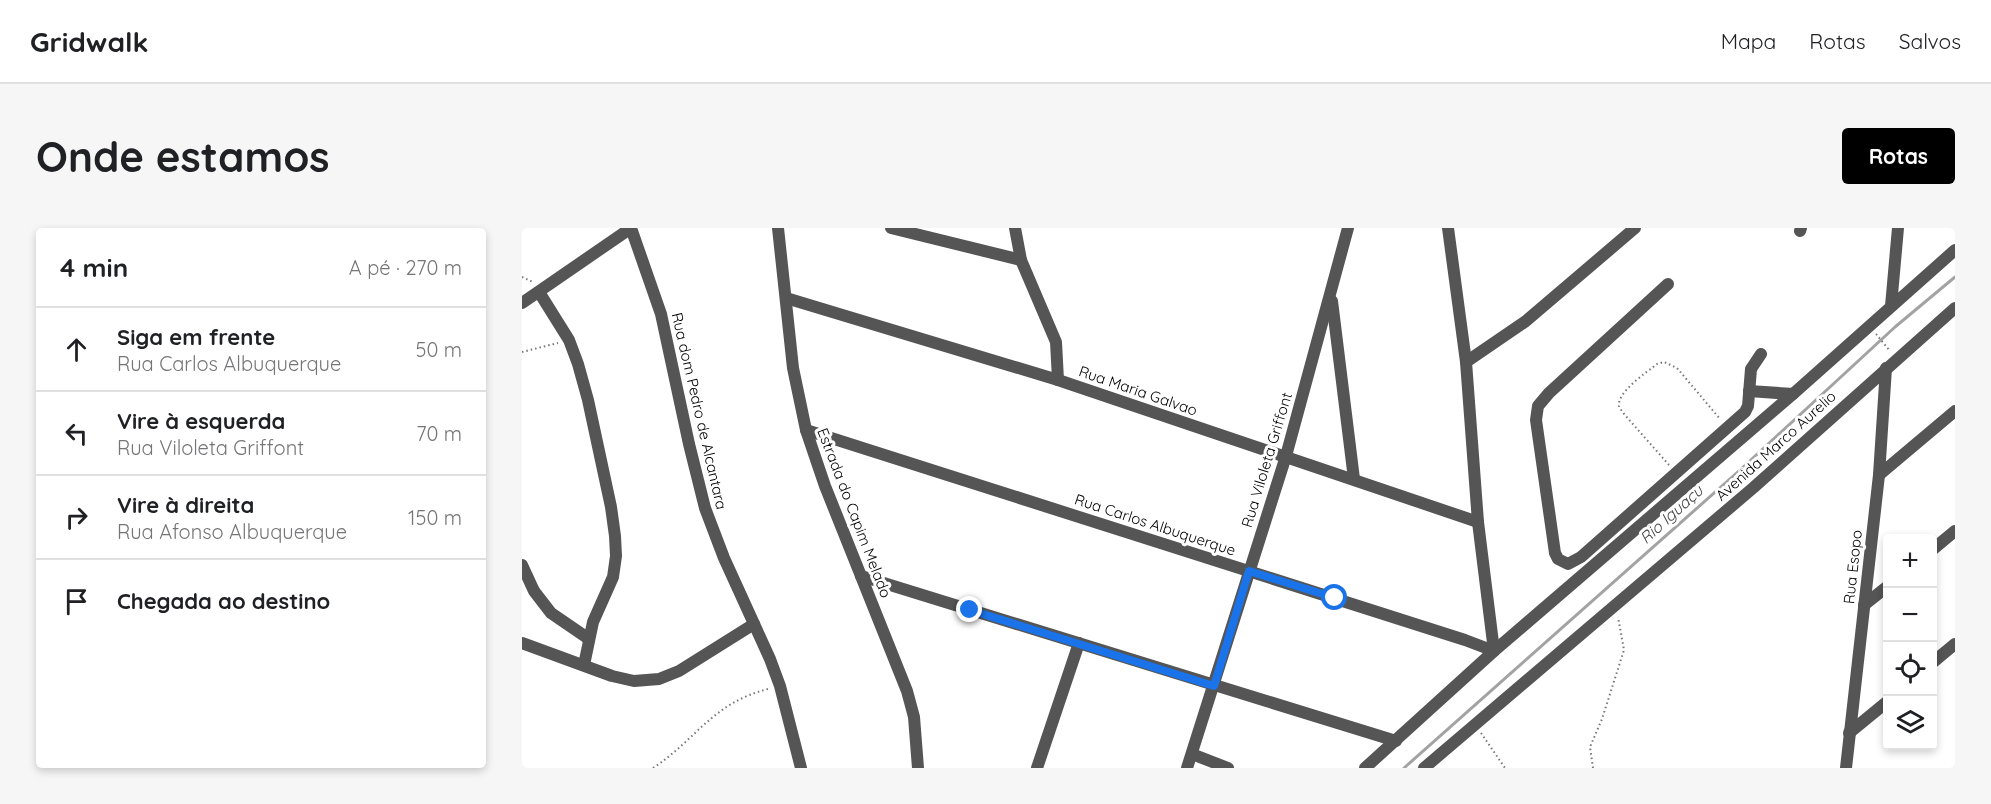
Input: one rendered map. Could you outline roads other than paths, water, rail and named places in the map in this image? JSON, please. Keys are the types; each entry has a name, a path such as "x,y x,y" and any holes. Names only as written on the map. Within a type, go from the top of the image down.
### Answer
{"street":[{"path":"522,303 631,228"},
{"name":"Rua dom Pedro de Alcantara","path":"631,228 664,324 688,444 705,508 724,558 780,686 801,768"},
{"name":"Estrada do Capim Melado","path":"778,228 793,368 806,430 825,486 907,692 914,717 918,768"},
{"path":"891,228 1021,260"},
{"path":"1015,228 1021,260 1056,342 1059,357 1058,380"},
{"name":"Rua Viloleta Griffont","path":"1187,768 1286,456 1348,228"},
{"path":"1448,228 1466,362 1478,522 1494,651"},
{"path":"1466,362 1526,321 1635,228"},
{"path":"1891,306 1898,228"},
{"name":"Avenida Marco Aurelio","path":"1365,768 1494,651 1793,394 1955,250"},
{"path":"1668,284 1549,393 1538,406 1536,420 1555,553 1558,559 1568,564 1581,557 1745,412 1748,406 1751,369 1761,354"},
{"path":"539,292 569,340 588,400 615,536 616,556 613,577 593,622 584,665"},
{"path":"1331,296 1354,479"},
{"name":"Rua Maria Galvao","path":"786,298 1058,380 1478,522"},
{"name":"Avenida Marco Aurelio","path":"1424,768 1753,488 1955,308"},
{"path":"1312,362 1324,356 1339,360"},
{"name":"Rua Esopo","path":"1846,768 1879,475 1886,368"},
{"path":"1749,391 1793,394"},
{"path":"1879,475 1955,411"},
{"name":"Rua Carlos Albuquerque","path":"806,430 1494,651"},
{"path":"1937,546 1955,531"},
{"path":"522,565 534,591 551,614 589,639"},
{"path":"861,576 1396,741"},
{"path":"1864,605 1885,588"},
{"path":"522,643 612,676 634,681 659,679 679,671 754,624"},
{"path":"1037,768 1079,643"},
{"path":"1937,659 1955,644"},
{"path":"1849,733 1883,704"},
{"path":"1192,754 1227,768"}],"waterway":[{"name":"Rio Iguaçu","path":"1404,768 1740,470 1895,327 1955,277"}]}
